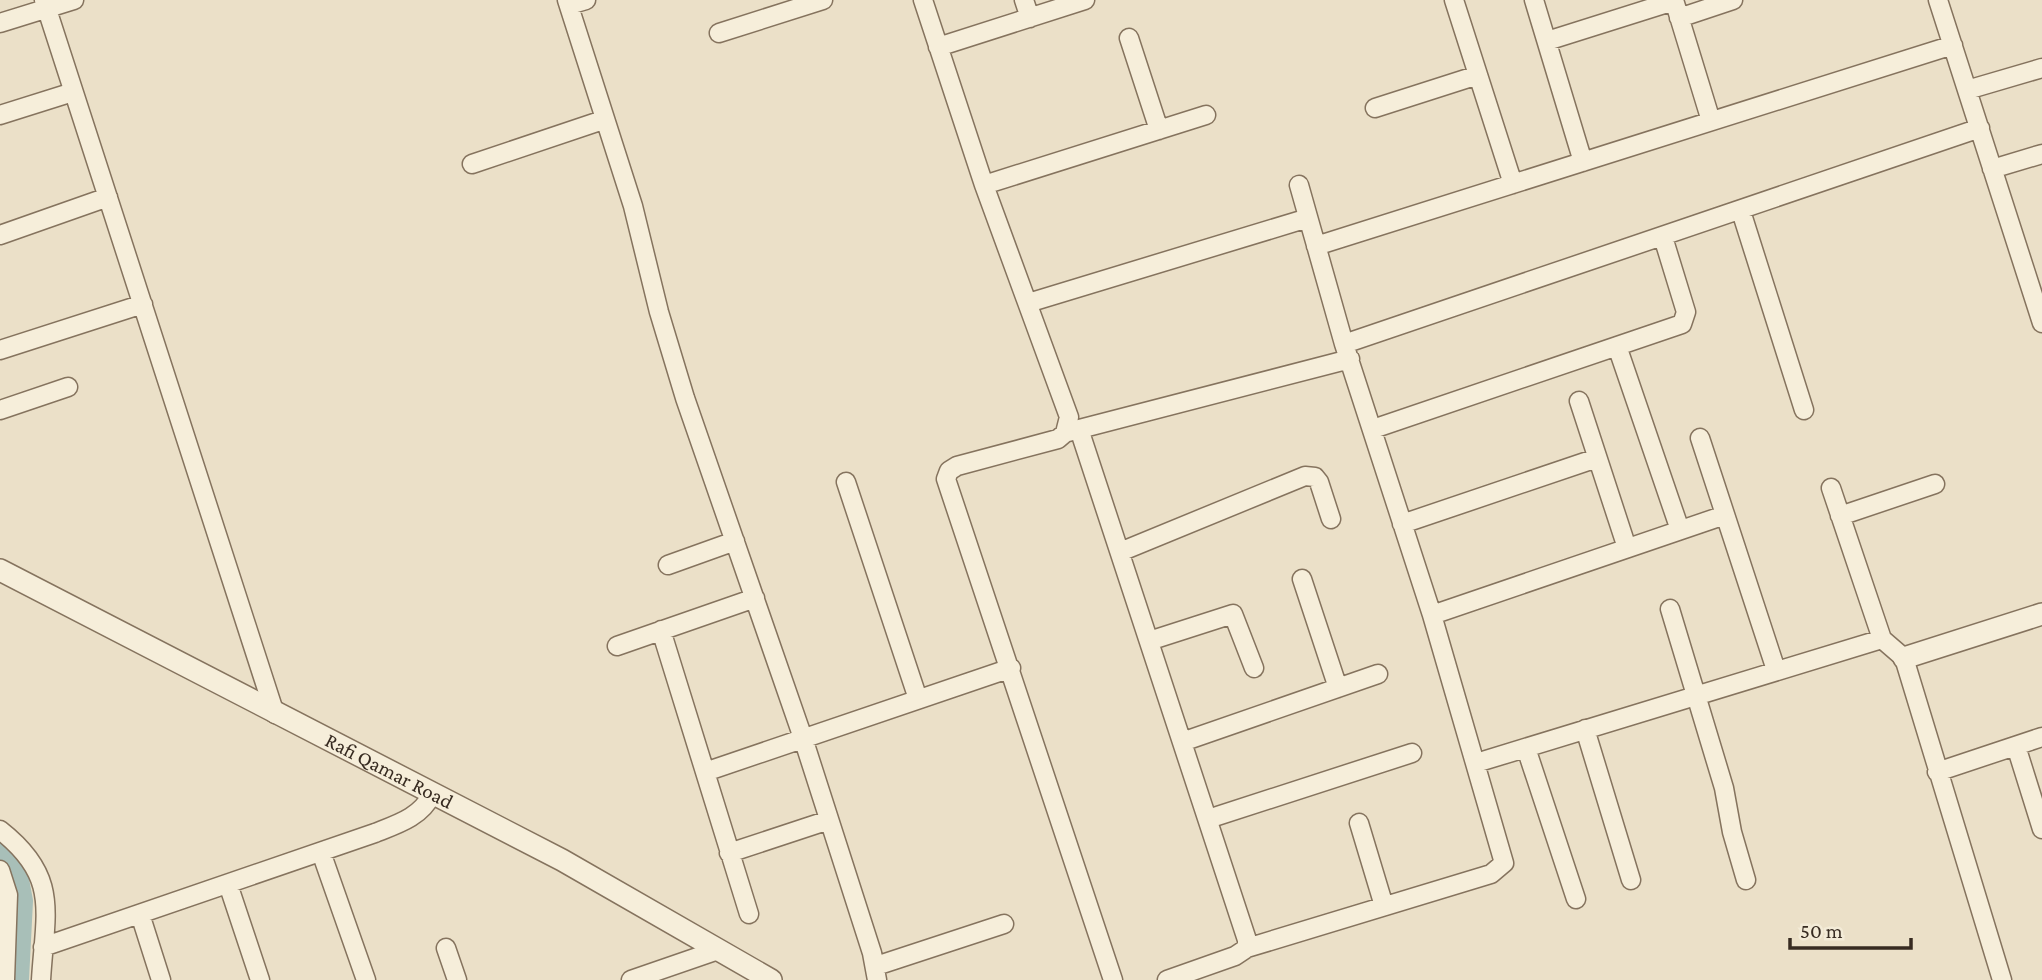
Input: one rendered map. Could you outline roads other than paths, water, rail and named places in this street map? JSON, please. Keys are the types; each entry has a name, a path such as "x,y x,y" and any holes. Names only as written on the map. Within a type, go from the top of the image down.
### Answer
{"street":[{"path":"0,23 45,5 74,0"},
{"path":"586,0 568,3 603,120 633,206 659,312 685,398 803,737 876,973 1004,924"},
{"path":"719,33 823,0"},
{"path":"923,0 984,185 1066,406 1072,431 1120,552 1245,932 1247,948"},
{"path":"1024,0 1030,18"},
{"path":"938,47 1085,0"},
{"path":"1454,0 1513,184"},
{"path":"1534,0 1583,162"},
{"path":"1547,41 1676,6 1732,0"},
{"path":"1938,0 2042,323"},
{"path":"45,5 275,715"},
{"path":"1676,6 1711,121"},
{"path":"1129,38 1159,130"},
{"path":"1316,246 1953,45"},
{"path":"1967,90 2042,68"},
{"path":"1374,108 1478,75"},
{"path":"0,116 73,92"},
{"path":"984,185 1206,115"},
{"path":"472,164 603,120"},
{"path":"1113,980 946,479 949,471 957,466 1047,443 1072,431 1347,351 1663,237 1980,128"},
{"path":"1992,169 2042,154"},
{"path":"1167,980 1235,956 1247,948 1491,874 1504,863 1432,615 1347,351 1299,185"},
{"path":"0,235 108,197"},
{"path":"1741,211 1804,410"},
{"path":"1028,303 1308,218"},
{"path":"1373,429 1686,320 1663,237"},
{"path":"0,350 143,304"},
{"path":"1617,346 1680,530"},
{"path":"0,410 68,387"},
{"path":"1579,401 1628,548"},
{"path":"1700,438 1776,670"},
{"path":"1402,524 1597,458"},
{"path":"1120,552 1305,476 1315,477 1331,519"},
{"path":"846,482 918,699"},
{"path":"1840,516 1934,484"},
{"path":"1831,488 1882,639 1904,659 2002,980"},
{"path":"1432,615 1725,515"},
{"path":"668,565 735,541"},
{"name":"Rafi Qamar Road","path":"0,570 275,715 562,860 771,980"},
{"path":"1302,579 1338,688"},
{"path":"617,646 755,598"},
{"path":"1670,609 1697,694 1746,880"},
{"path":"1149,642 1233,614 1254,668"},
{"path":"1904,659 2042,614"},
{"path":"661,630 749,914"},
{"path":"1476,763 1882,639"},
{"path":"705,772 1011,668"},
{"path":"1182,741 1378,674"},
{"path":"1585,729 1631,880"},
{"path":"1937,772 2042,737"},
{"path":"2016,746 2041,824"},
{"path":"1525,748 1576,900"},
{"path":"1208,819 1412,753"},
{"path":"43,947 408,820 427,805 432,794"},
{"path":"729,853 829,820"},
{"path":"1359,823 1384,906"},
{"path":"0,830 20,846 43,881 41,980"},
{"path":"321,852 366,980"},
{"path":"0,870 8,895 5,980"},
{"path":"228,884 260,980"},
{"path":"140,914 161,980"},
{"path":"446,948 457,980"},
{"path":"631,980 718,950"}],"waterway":[{"path":"0,851 19,874 24,901 20,980"}]}
